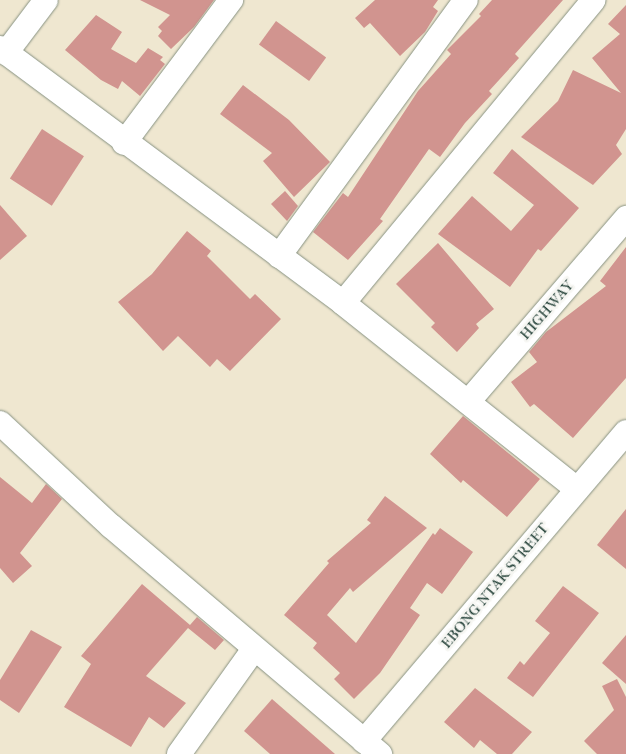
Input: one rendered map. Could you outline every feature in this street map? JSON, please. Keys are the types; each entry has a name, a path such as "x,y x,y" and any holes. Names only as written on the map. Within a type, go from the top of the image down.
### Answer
{"street":[{"path":"46,0 3,51 124,143 343,303 577,489"},
{"path":"124,143 231,0"},
{"path":"279,256 466,0"},
{"path":"343,303 594,0"},
{"name":"HIGHWAY","path":"468,402 626,218"},
{"path":"0,423 111,526 372,747"},
{"name":"EBONG NTAK STREET","path":"372,747 577,489 626,432"},
{"path":"178,754 254,648"}],"building":[{"path":"140,0 214,0 194,27 171,49 158,36 162,31 158,27 170,15"},
{"path":"375,0 438,0 433,7 438,11 425,32 400,56 370,23 364,28 355,18"},
{"path":"492,0 563,0 515,54 519,58 489,91 492,94 465,123 440,157 429,149 380,219 383,221 348,260 313,232 343,193 348,197 418,91 451,54 447,50 481,16 479,14"},
{"path":"626,5 626,129 616,145 622,154 593,185 521,137 558,101 573,70 621,93 592,58 620,34 608,24"},
{"path":"96,15 122,32 111,49 136,63 148,48 163,57 160,60 165,64 140,96 122,81 118,89 101,80 65,50"},
{"path":"276,21 326,57 309,81 259,44"},
{"path":"243,85 289,120 330,162 294,197 263,161 272,153 220,114"},
{"path":"42,129 84,156 52,206 10,178"},
{"path":"512,149 579,208 541,251 538,249 510,287 438,234 472,196 511,231 534,205 493,173"},
{"path":"285,191 298,206 287,221 271,204"},
{"path":"0,205 27,236 0,260"},
{"path":"187,231 211,251 207,256 250,299 255,294 281,319 230,371 217,359 210,367 178,336 163,351 118,302 152,274"},
{"path":"438,243 494,309 476,324 479,328 457,352 431,327 435,323 396,284"},
{"path":"626,247 626,378 573,438 534,404 530,407 511,382 537,362 529,352 546,332 606,286 600,281"},
{"path":"463,416 540,479 507,517 463,480 461,483 430,454"},
{"path":"0,477 32,503 46,484 62,499 20,553 32,566 13,583 0,568"},
{"path":"385,496 427,528 353,592 350,588 327,615 356,643 433,533 435,535 440,528 473,552 442,594 427,583 410,608 420,615 380,673 354,699 334,679 340,673 313,648 317,643 284,615 329,563 327,561 371,523 367,520"},
{"path":"626,509 626,569 597,545"},
{"path":"142,584 190,625 197,617 224,640 215,650 188,628 146,676 186,703 164,728 149,717 131,747 64,707 91,664 81,656"},
{"path":"563,586 599,613 533,697 507,678 520,661 524,665 550,633 535,621"},
{"path":"31,630 62,647 19,713 0,700 0,680"},
{"path":"626,635 626,684 602,663"},
{"path":"617,679 626,697 626,754 597,754 584,741 614,710 602,686"},
{"path":"475,688 532,732 512,754 497,754 480,740 474,748 444,722"},
{"path":"272,699 335,754 270,754 244,731"}]}
